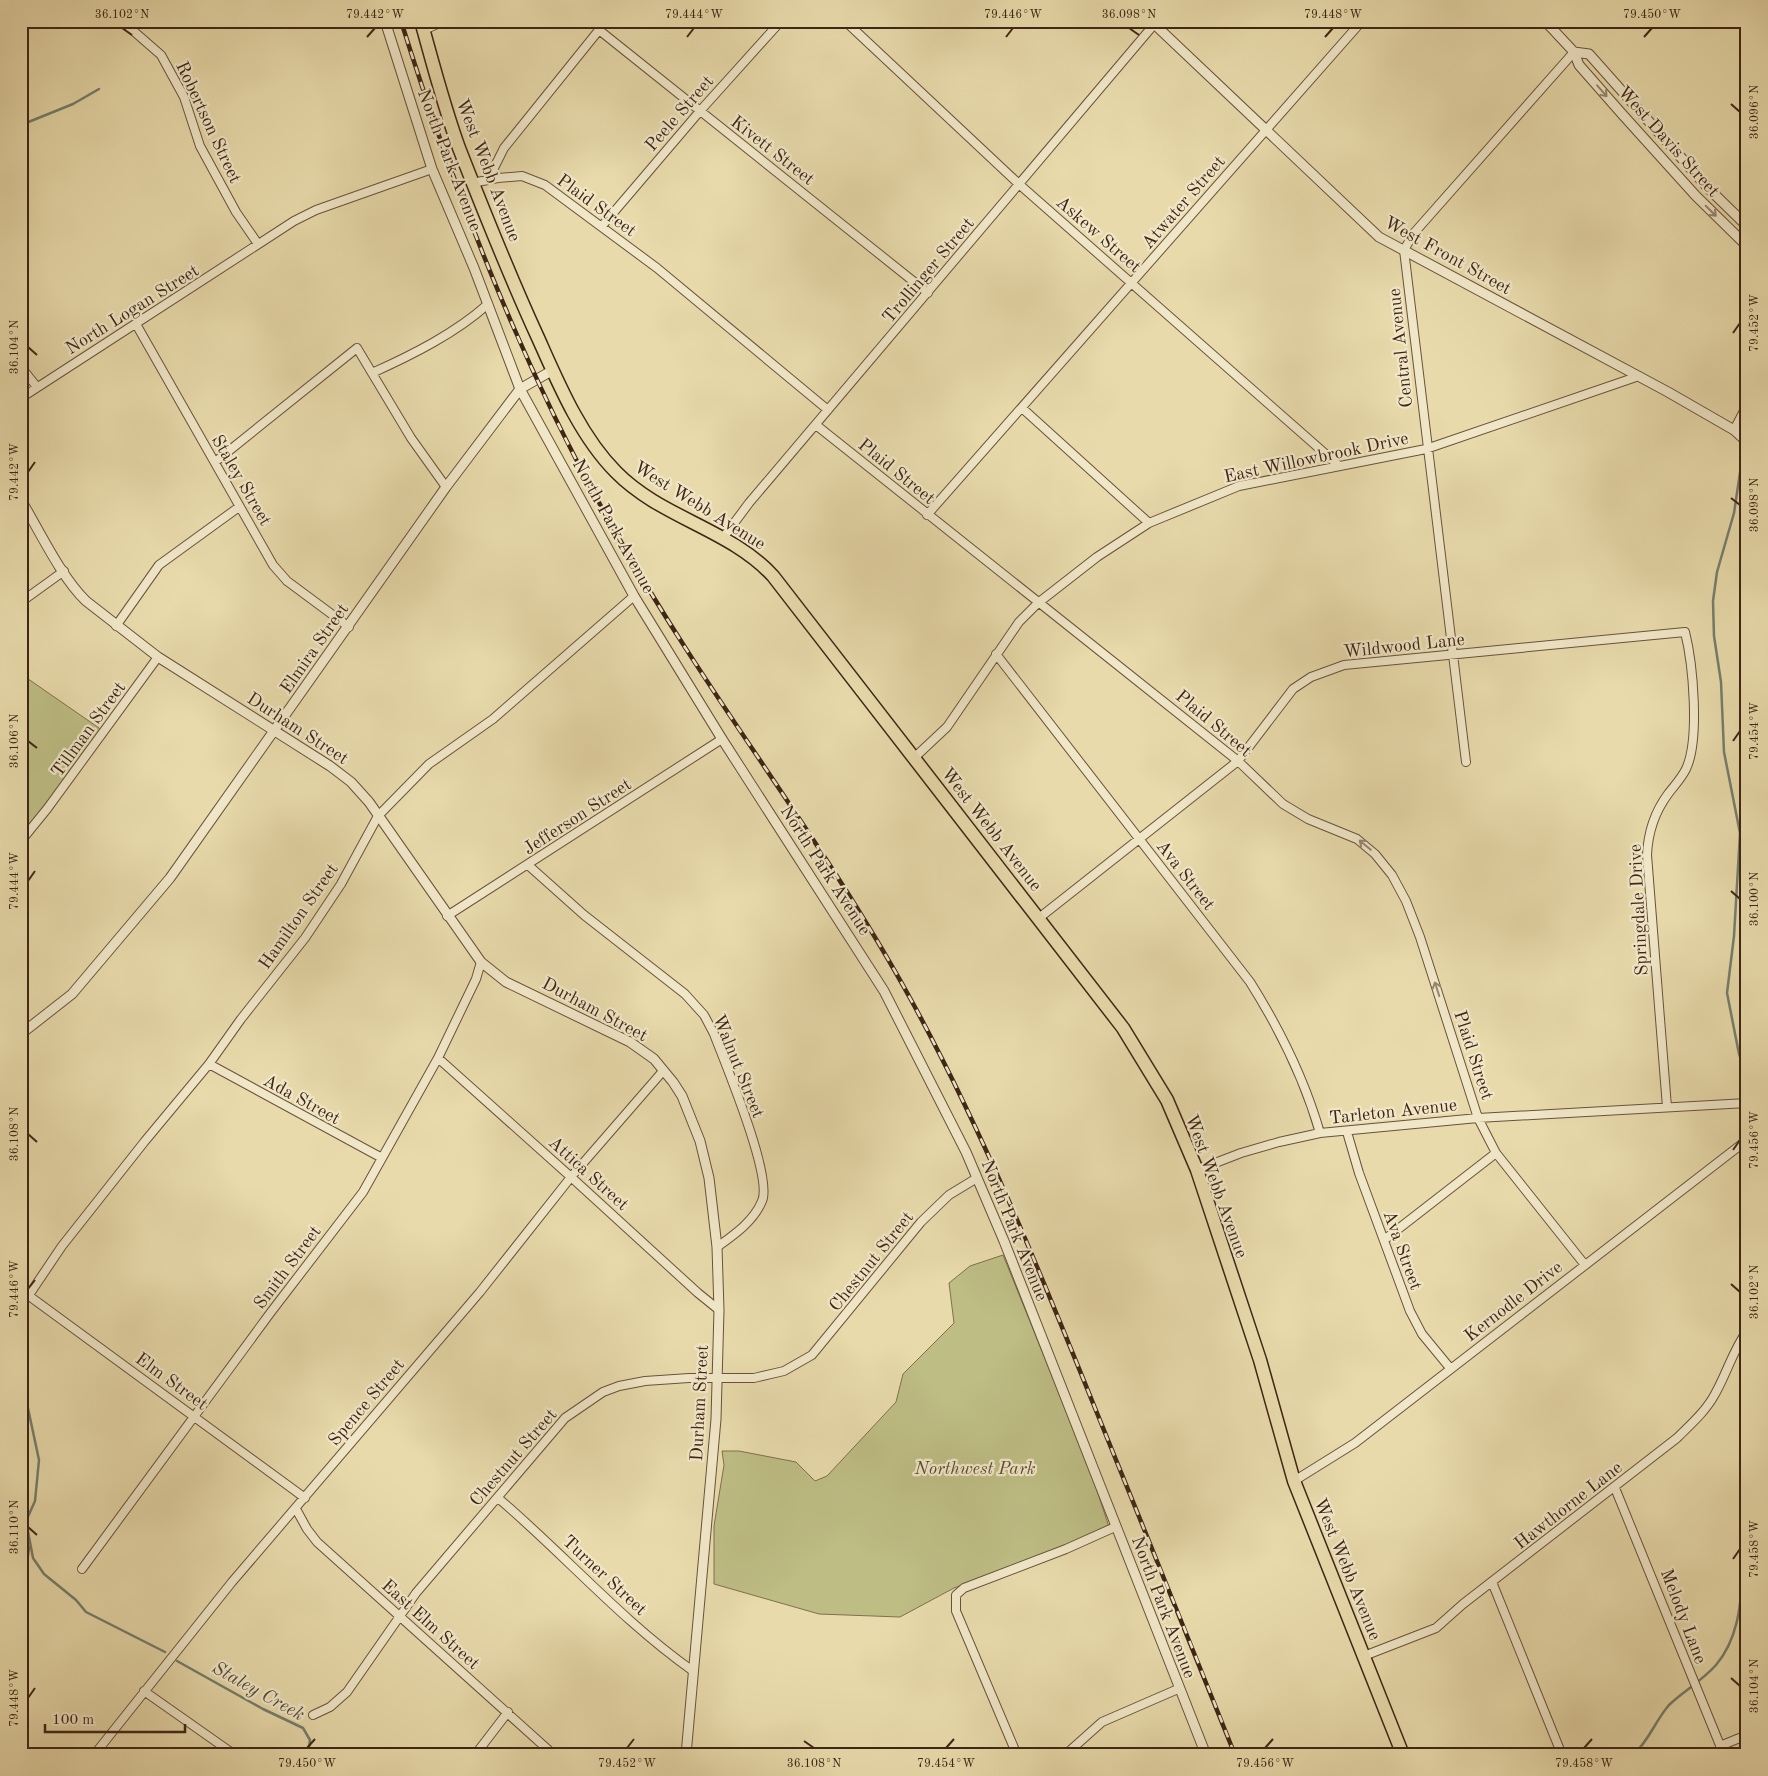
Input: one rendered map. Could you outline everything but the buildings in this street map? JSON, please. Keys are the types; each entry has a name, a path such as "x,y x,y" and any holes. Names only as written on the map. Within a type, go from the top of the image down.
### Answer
{"highway":[{"name":"West Webb Avenue","path":"423,26 438,81 472,183 552,370 588,438 618,474 658,503 723,538 750,555 773,576 1039,918 1142,1056 1166,1100 1197,1170 1260,1360 1294,1481 1402,1755"}],"street":[{"name":"Robertson Street","path":"122,21 161,55 184,97 200,146 236,212 258,244"},
{"name":"North Park Avenue","path":"385,21 432,169 488,304 520,389 634,596 722,740 884,991 933,1084 977,1178 1178,1689 1206,1755"},
{"path":"423,26 444,21"},
{"name":"Peele Street","path":"602,226 700,111 781,21"},
{"name":"Askew Street","path":"845,21 1020,185 1338,465"},
{"name":"Atwater Street","path":"927,515 1362,21"},
{"name":"West Davis Street","path":"1545,21 1574,52 1579,65 1622,114 1696,196 1747,246"},
{"name":"Trollinger Street","path":"723,538 749,503 1020,185 1154,22"},
{"name":"West Front Street","path":"1154,22 1265,131 1379,237 1639,376 1734,430 1745,440"},
{"name":"Kivett Street","path":"488,180 504,148 599,30 928,293"},
{"path":"1404,250 1414,233 1574,52"},
{"name":"West Davis Street","path":"1574,52 1589,54 1709,189 1747,226"},
{"name":"North Logan Street","path":"21,398 258,244 316,210 432,169"},
{"name":"Plaid Street","path":"472,183 522,176 534,180 602,226 658,268 828,410"},
{"name":"Central Avenue","path":"1404,250 1426,449 1466,762"},
{"path":"372,373 397,362 473,317 488,304"},
{"name":"Staley Street","path":"136,324 239,507 278,572 349,627"},
{"path":"214,462 357,348 411,438 446,488"},
{"path":"21,367 37,387"},
{"name":"Elmira Street","path":"21,1034 72,994 170,878 446,488 520,389 552,370"},
{"name":"East Willowbrook Drive","path":"914,758 952,720 1018,622 1038,602 1097,557 1149,523 1239,486 1426,449 1639,376"},
{"path":"1734,430 1747,405"},
{"path":"1022,408 1149,523"},
{"name":"Plaid Street","path":"816,425 1238,761 1283,804 1308,820 1357,839 1375,854 1392,875 1406,901 1420,936 1478,1118 1496,1153 1585,1265"},
{"name":"Durham Street","path":"21,500 78,594 116,626 158,657 330,766 351,782 378,816 481,962 494,974 506,982 630,1042 654,1059 682,1096 700,1141 712,1194 717,1247 719,1310 719,1378 686,1755"},
{"path":"116,626 158,565 239,507"},
{"path":"21,602 64,571"},
{"name":"Hamilton Street","path":"29,1295 62,1246 209,1064 331,900 378,816 429,764 493,719 634,596"},
{"name":"Wildwood Lane","path":"1039,918 1238,761 1293,689 1311,677 1344,665 1685,632"},
{"name":"Springdale Drive","path":"1666,1108 1647,847 1652,820 1686,769 1693,744 1694,712 1685,632"},
{"name":"Ava Street","path":"996,654 1250,982 1265,1005 1292,1062 1320,1134"},
{"name":"Tillman Street","path":"21,841 48,809 158,657"},
{"name":"Jefferson Street","path":"447,916 722,740"},
{"name":"Walnut Street","path":"528,864 584,915 685,994 704,1015 714,1034 762,1167 764,1191 763,1200 756,1213 717,1247"},
{"name":"Smith Street","path":"82,1569 362,1192 438,1058 476,979 481,962"},
{"name":"Attica Street","path":"438,1058 719,1310"},
{"name":"Ada Street","path":"209,1064 382,1158"},
{"name":"Spence Street","path":"94,1755 232,1582 480,1292 571,1176 663,1071"},
{"name":"Tarleton Avenue","path":"1197,1170 1250,1150 1320,1134 1478,1118 1747,1103"},
{"name":"Ava Street","path":"1347,1132 1410,1311 1422,1334 1450,1368"},
{"name":"Kernodle Drive","path":"1294,1481 1336,1456 1747,1140"},
{"path":"1384,1240 1496,1153"},
{"name":"Chestnut Street","path":"313,1715 330,1708 347,1692 399,1616 565,1418 603,1392 645,1381 754,1378 784,1371 812,1355 921,1222 949,1195 977,1178"},
{"name":"Elm Street","path":"21,1290 305,1498"},
{"name":"Hawthorne Lane","path":"1364,1656 1436,1628 1677,1438 1701,1415 1716,1393 1735,1349 1747,1331"},
{"name":"Melody Lane","path":"1615,1488 1628,1515 1724,1755"},
{"name":"Turner Street","path":"498,1498 674,1658 693,1671"},
{"name":"East Elm Street","path":"296,1509 317,1542 554,1755"},
{"path":"1017,1755 956,1611 955,1599 958,1592 1066,1549 1115,1527"},
{"path":"1492,1582 1562,1755"},
{"path":"1065,1755 1102,1722 1178,1689"},
{"path":"144,1691 234,1755"},
{"path":"475,1755 508,1712"},
{"path":"1720,1746 1747,1736"}],"green space":[{"path":"21,674 99,728 101,733 21,837"},
{"name":"Northwest Park","path":"1003,1255 1091,1472 1109,1527 1067,1546 954,1588 900,1617 819,1614 714,1584 714,1526 724,1465 722,1451 739,1451 796,1462 815,1481 827,1476 896,1402 903,1374 954,1323 949,1283 970,1266"}],"waterway":[{"path":"21,125 73,104 99,89"},
{"path":"1747,454 1741,466 1734,513 1717,572 1713,601 1714,636 1721,682 1724,752 1740,833 1734,936 1727,993 1739,1054 1747,1075"},
{"name":"Staley Creek","path":"21,1327 26,1399 39,1460 35,1501 26,1521 33,1558 44,1574 76,1600 86,1612 165,1652"},
{"path":"1633,1755 1643,1744 1669,1705 1710,1671 1725,1652 1737,1622 1747,1541"},
{"path":"21,1573 27,1564 29,1547"},
{"name":"Staley Creek","path":"177,1661 263,1709 303,1728 310,1740 308,1755"}],"railway":[{"path":"401,21 446,157 471,224 526,356 589,484 658,604 877,940 937,1048 962,1099 1010,1202 1054,1307 1235,1755"}]}
